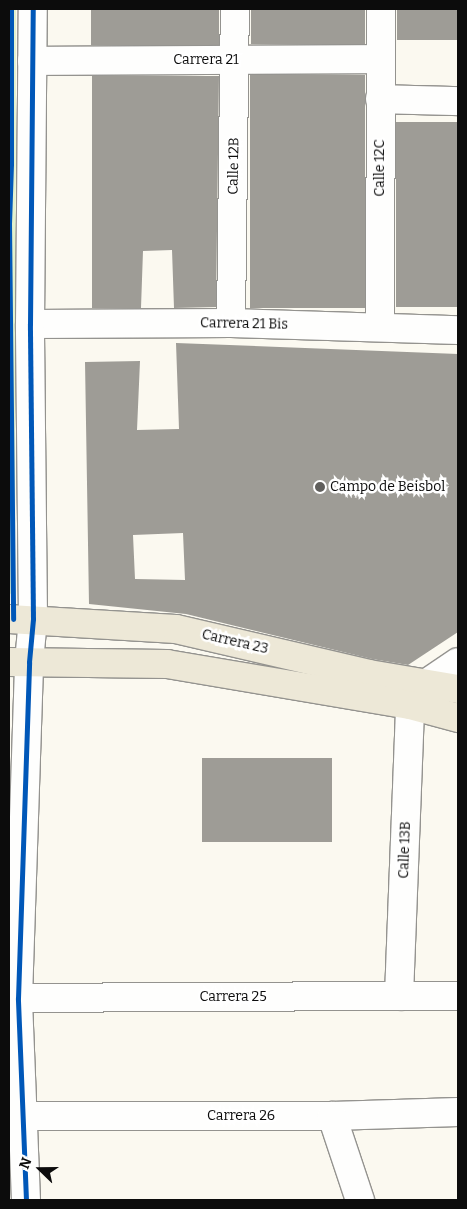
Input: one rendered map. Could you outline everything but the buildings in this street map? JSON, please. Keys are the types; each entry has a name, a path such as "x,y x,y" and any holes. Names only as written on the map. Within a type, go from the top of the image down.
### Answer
{"main road":[{"name":"Carrera 23","path":"21,619 176,629 369,674 458,690"},
{"path":"19,662 167,664 410,705 458,718"}],"street":[{"path":"26,1200 24,1116 13,998 19,662 30,324 33,9"},
{"name":"Calle 12B","path":"231,323 235,9"},
{"name":"Calle 12C","path":"380,327 381,9"},
{"name":"Carrera 21","path":"32,61 381,59"},
{"path":"380,99 458,102"},
{"name":"Carrera 21 Bis","path":"30,324 231,323 458,330"},
{"path":"427,683 458,662"},
{"name":"Calle 13B","path":"399,996 410,705"},
{"name":"Carrera 25","path":"13,998 458,996"},
{"name":"Carrera 26","path":"24,1116 332,1116 458,1112"},
{"path":"332,1116 360,1200"}],"green space":[{"path":"9,9 16,9 15,593 9,594"}],"cycle path":[{"path":"11,9 11,164"},
{"path":"26,1200 18,998 29,662 33,619 30,324 33,9"},
{"path":"9,160 11,164 9,223"},
{"path":"9,222 13,619"}],"place":[{"name":"Campo de Beisbol","path":"320,487"}]}
